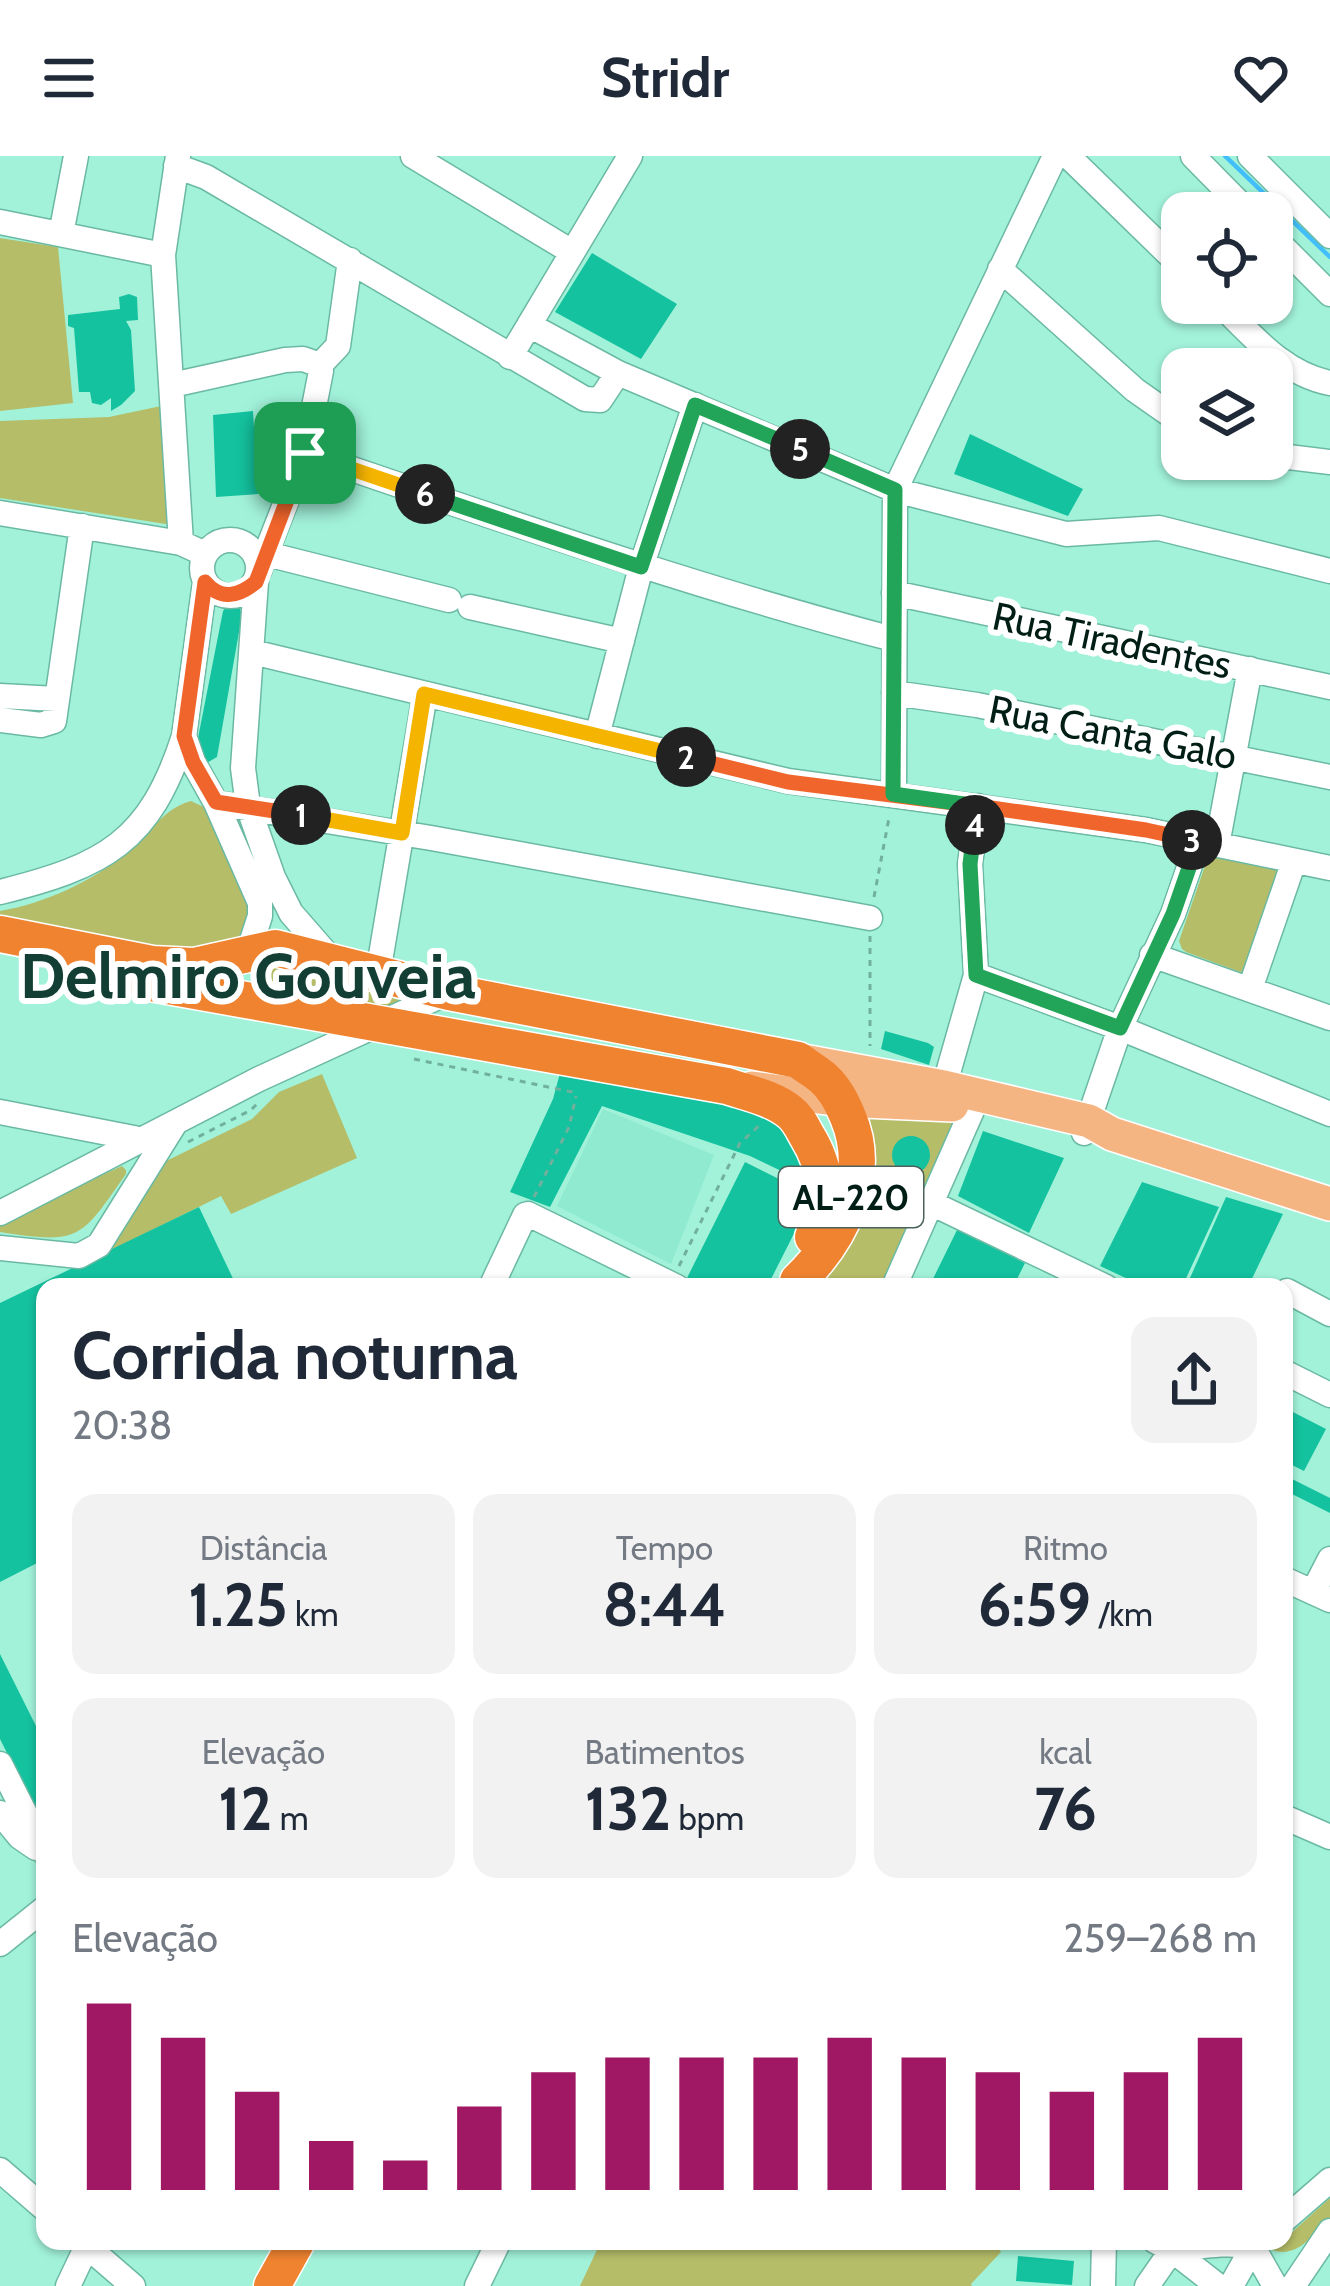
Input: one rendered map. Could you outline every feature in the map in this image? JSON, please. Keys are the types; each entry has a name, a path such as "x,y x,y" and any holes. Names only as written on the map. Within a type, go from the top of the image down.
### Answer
{"highway":[{"path":"0,934 152,964 194,966 275,948 449,992 798,1060 824,1078 841,1100"},
{"path":"248,953 255,984 282,1008"},
{"path":"0,955 744,1092"},
{"path":"608,1066 616,1025"},
{"name":"AL-220","path":"744,1092 788,1110 798,1120 814,1148 826,1185 823,1214 798,1278"},
{"name":"AL-220","path":"802,1278 838,1233 858,1176 855,1135 841,1100"},
{"path":"272,2286 291,2250"}],"main road":[{"path":"798,1060 944,1087 1330,1204"},
{"path":"744,1092 974,1106 1095,1130"}],"street":[{"path":"61,234 76,156"},
{"path":"413,156 572,252"},
{"path":"509,357 630,156"},
{"path":"893,794 895,490 1055,156"},
{"path":"1068,156 1161,247"},
{"path":"1193,156 1229,192"},
{"path":"1250,156 1330,236"},
{"path":"181,543 163,255 177,161 584,399 600,400 618,373"},
{"path":"0,222 163,255"},
{"path":"1293,257 1330,294"},
{"path":"320,365 338,346 350,260"},
{"path":"1000,269 1161,408"},
{"path":"1242,324 1300,374 1330,383"},
{"path":"529,326 618,373 895,490 1066,534 1159,528 1330,571"},
{"path":"172,385 285,360 320,365"},
{"path":"320,365 305,453 261,569 243,768 248,806 273,877 291,914 334,961"},
{"path":"598,736 641,567 695,405"},
{"path":"305,453 641,567 893,639"},
{"path":"1293,458 1330,462"},
{"path":"0,513 181,543 205,554"},
{"path":"0,719 41,725 54,721 82,526"},
{"path":"0,892 56,878 106,854 153,810 184,736 205,554 218,542 235,540 250,548 261,569"},
{"path":"205,582 226,596 243,593 261,569"},
{"path":"261,569 460,604 622,641"},
{"name":"Rua Tiradentes","path":"894,593 1330,687"},
{"path":"252,652 788,782 1146,830 1330,868"},
{"path":"1095,1130 1120,1028 1207,843 1234,755 1250,669"},
{"name":"Rua Canta Galo","path":"894,693 977,705 1330,777"},
{"path":"378,973 424,694"},
{"path":"0,696 58,699"},
{"path":"184,736 260,903 248,953"},
{"path":"216,802 870,917"},
{"path":"944,1087 976,975 970,864 978,806"},
{"path":"1250,989 1294,861"},
{"path":"1152,955 1330,1018"},
{"path":"976,975 1330,1114"},
{"path":"0,1248 79,1256 99,1245 181,1133 259,1079 449,992"},
{"path":"898,1278 974,1106"},
{"path":"0,1112 143,1140"},
{"path":"0,1213 143,1140 181,1133"},
{"path":"933,1204 1087,1278"},
{"path":"495,1278 525,1215 659,1278"},
{"path":"1293,1294 1330,1314"},
{"path":"1293,1376 1330,1394"},
{"path":"1293,1583 1321,1596 1330,1559"},
{"path":"0,1764 36,1834"},
{"path":"0,1813 10,1842"},
{"path":"1293,1821 1323,1836"},
{"path":"0,1944 36,1915"},
{"path":"0,2170 36,2202"},
{"path":"1293,2212 1330,2180"},
{"path":"1293,2286 1330,2231"},
{"path":"68,2286 81,2250"},
{"path":"92,2250 134,2286"},
{"path":"477,2286 495,2250"},
{"path":"1103,2286 1104,2250"},
{"path":"1147,2286 1162,2250"},
{"path":"1171,2250 1218,2286"},
{"path":"1231,2286 1252,2250"},
{"path":"1259,2250 1275,2286"}],"path":[{"path":"414,1059 577,1093 569,1127 525,1215"},
{"path":"677,1278 740,1143 760,1126 744,1092"},
{"path":"181,1133 251,1110 262,1099"}],"shaded area":[{"path":"0,238 58,247 73,403 0,411"},
{"path":"166,405 172,525 0,498 0,421 109,417"},
{"path":"191,801 208,809 254,902 242,939 220,957 0,928 0,911 51,897 98,873 127,853 163,816"},
{"path":"1219,854 1279,868 1240,972 1186,952 1179,941 1207,860"},
{"path":"270,964 407,1002 386,1009 272,989 263,978"},
{"path":"322,1074 357,1158 231,1214 221,1196 101,1255 158,1165 252,1119 279,1092"},
{"path":"603,1109 714,1155 671,1264 557,1206"},
{"path":"944,1112 958,1130 894,1278 817,1278 864,1113"},
{"path":"122,1166 126,1174 99,1212 76,1232 48,1237 0,1232 0,1221"},
{"path":"1330,2198 1330,2218 1293,2250 1293,2231"},
{"path":"597,2250 1001,2252 972,2286 580,2286"}],"building":[{"path":"592,253 677,304 641,359 555,312"},
{"path":"119,297 137,297 138,320 126,321 131,330 135,391 111,411 111,398 101,405 92,403 90,392 79,392 74,328 68,326 68,315 120,309"},
{"path":"253,411 258,494 216,497 213,415"},
{"path":"970,434 1083,489 1068,516 954,474"},
{"path":"235,605 242,615 217,757 205,764 197,743 223,611"},
{"path":"885,1031 934,1047 929,1065 881,1049"},
{"path":"563,1062 733,1094 799,1134 821,1190 750,1156 602,1106 550,1207 510,1192 553,1099"},
{"path":"983,1131 1064,1158 1029,1233 958,1196"},
{"path":"911,1136 924,1142 930,1155 924,1168 911,1174 898,1168 892,1155 898,1142"},
{"path":"745,1162 813,1196 772,1278 687,1278"},
{"path":"1142,1182 1219,1207 1186,1278 1126,1278 1100,1266"},
{"path":"1226,1197 1283,1214 1252,1278 1190,1278"},
{"path":"199,1207 233,1278 52,1278"},
{"path":"957,1230 1025,1263 1018,1278 933,1278"},
{"path":"36,1286 36,1564 0,1582 0,1303"},
{"path":"1293,1412 1326,1429 1304,1471 1293,1466"},
{"path":"1293,1480 1330,1498 1330,1513 1293,1494"},
{"path":"0,1654 36,1726 36,1811 0,1739"},
{"path":"1018,2256 1074,2261 1072,2285 1016,2281"}],"waterway":[{"path":"1225,156 1330,257"}],"district":[{"name":"Delmiro Gouveia","path":"248,976"}],"route":[{"path":"305,453 256,582 243,593 226,596 205,582 184,736 216,802 402,833 424,694 788,782 893,794 978,806 1146,830 1198,842 1173,914 1120,1028 976,975 970,864 978,806 893,794 895,490 695,405 641,567 305,453"}]}
